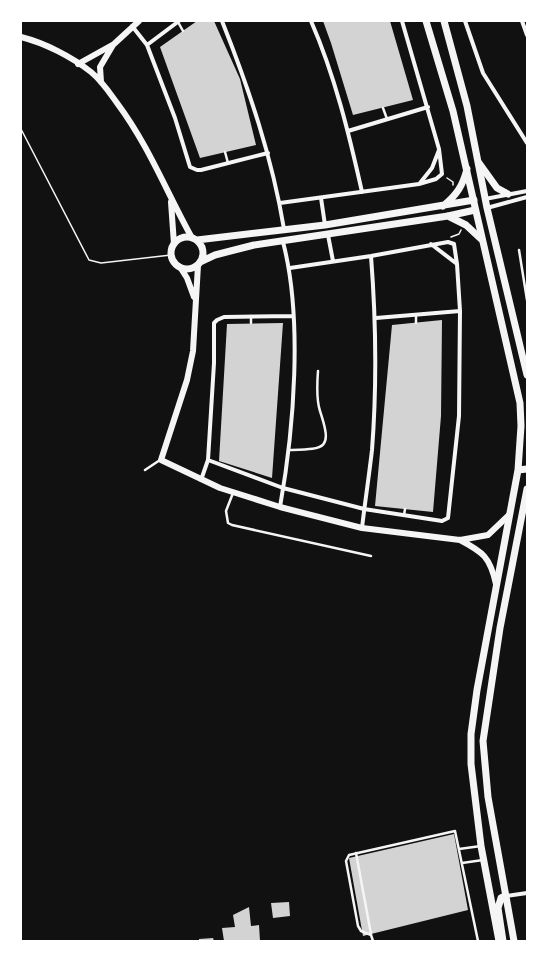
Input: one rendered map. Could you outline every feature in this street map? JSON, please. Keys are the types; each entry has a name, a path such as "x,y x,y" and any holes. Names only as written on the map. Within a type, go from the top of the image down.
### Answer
{"main road":[{"path":"426,21 446,82 520,403 521,426 518,470 476,690 471,734 471,764 481,846 499,941"},
{"path":"444,21 467,106 487,208 527,374"},
{"path":"479,163 497,188 508,194"},
{"path":"441,207 455,195 461,186 467,168"},
{"path":"485,199 325,225 195,239 182,238 174,244 171,254 173,260 180,267 190,268 214,255 254,245 283,242 448,216 487,208"},
{"path":"448,216 463,224 481,239"},
{"path":"195,239 203,253 199,264"},
{"path":"518,470 527,469"},
{"path":"514,941 488,797 483,741 500,628 527,489"},
{"path":"503,941 498,908 501,898 505,896"}],"street":[{"path":"101,82 100,67 114,44 139,21"},
{"path":"147,45 179,21"},
{"path":"222,21 246,81 268,153 280,203 284,229"},
{"path":"311,21 323,48 348,130 362,192"},
{"path":"280,203 419,184 436,180 442,174 439,149 428,106 402,21"},
{"path":"465,21 483,73 527,143"},
{"path":"522,21 527,35"},
{"path":"132,26 147,45 175,118 190,166 201,170 268,153"},
{"path":"21,37 35,40 78,64 91,72 101,82 136,129 155,163 171,200 195,239"},
{"path":"78,64 114,44"},
{"path":"348,130 428,106"},
{"path":"419,184 432,168 439,149"},
{"path":"485,199 527,191"},
{"path":"487,208 527,197"},
{"path":"321,198 325,225"},
{"path":"171,200 174,244"},
{"path":"328,235 333,261"},
{"path":"280,507 289,450 294,367 290,268 283,242"},
{"path":"208,460 245,472 283,488 364,509 442,521 447,520 449,516 459,416 460,311 457,264 452,243 431,244 371,256 290,268"},
{"path":"431,244 457,264"},
{"path":"362,528 372,450 376,318 371,256"},
{"path":"199,264 193,350 187,380 161,460 201,480 233,492 280,507 362,528 460,540 488,535 510,514"},
{"path":"180,267 187,278 196,304"},
{"path":"376,318 460,311"},
{"path":"201,480 208,460 214,363 214,324 217,320 224,316 293,316"},
{"path":"460,540 483,553 490,561 496,584"},
{"path":"505,896 527,893"}],"lane":[{"path":"179,21 183,31"},
{"path":"383,108 387,119"},
{"path":"225,152 228,163"},
{"path":"518,250 527,300"},
{"path":"416,314 416,323"},
{"path":"251,316 252,323"},
{"path":"289,450 315,449 324,444 326,439 325,422 320,411 318,398 318,371"},
{"path":"145,470 161,460"},
{"path":"233,492 226,514 228,523 232,525 371,556"},
{"path":"404,515 405,509"},
{"path":"372,935 361,931 358,926 346,861 349,855 455,831 478,941"},
{"path":"459,849 481,846"},
{"path":"356,853 373,941"},
{"path":"462,863 483,860"}],"path":[{"path":"21,129 89,260 102,262 171,254"},
{"path":"442,174 453,182 452,192 455,195"},
{"path":"452,243 451,236 459,234 463,224"}],"building":[{"path":"197,21 214,21 240,79 256,145 200,158 160,47"},
{"path":"323,21 390,21 413,100 353,115"},
{"path":"442,320 441,416 433,512 375,506 392,325"},
{"path":"283,323 272,478 219,461 227,324"},
{"path":"454,834 468,910 363,936 349,858"},
{"path":"289,902 290,916 273,918 271,903"},
{"path":"249,907 251,926 259,925 260,941 224,941 222,928 235,927 233,915"},
{"path":"213,938 214,941 199,941 199,939"}]}
